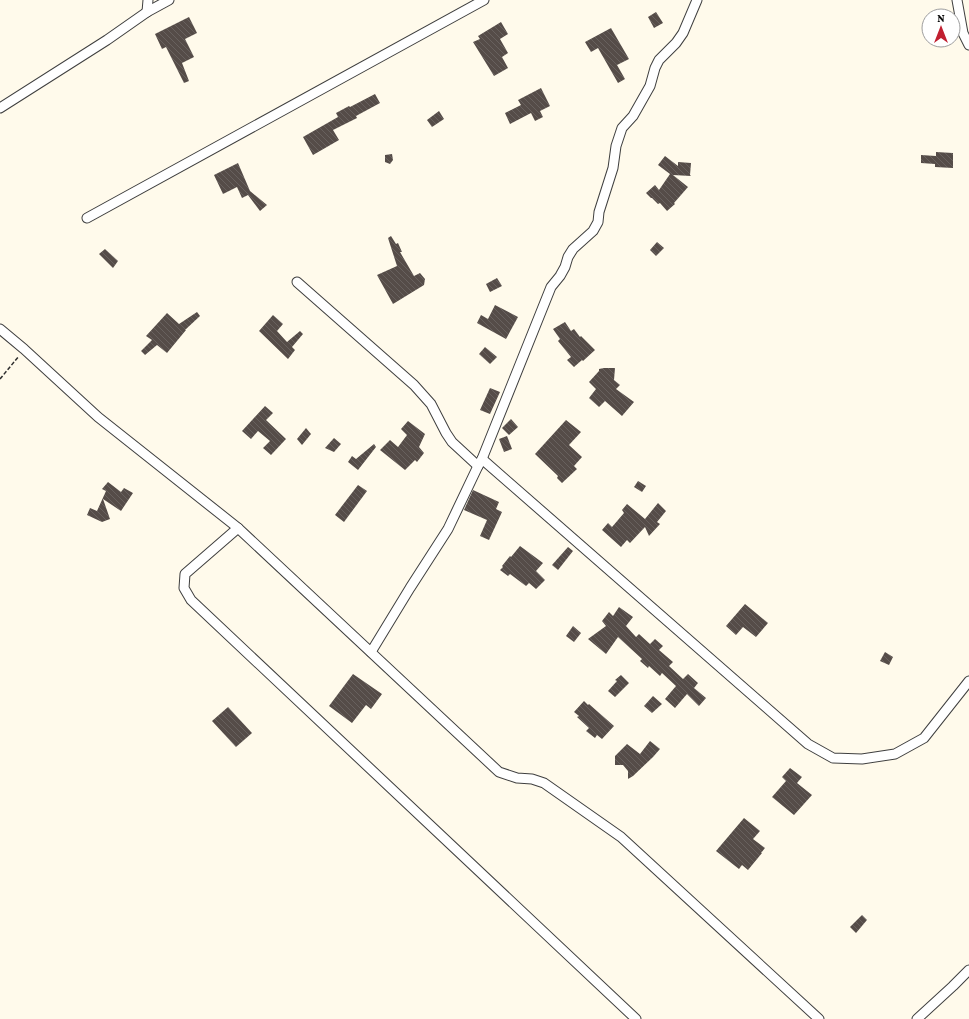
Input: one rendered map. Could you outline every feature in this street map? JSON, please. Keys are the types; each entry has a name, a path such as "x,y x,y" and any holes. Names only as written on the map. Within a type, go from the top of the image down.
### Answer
{"street":[{"path":"147,12 148,0"},
{"path":"0,108 107,40 147,12 169,0"},
{"path":"87,218 484,0"},
{"path":"371,652 448,529 480,462 551,287 565,267 572,249 593,231 598,222 599,212 613,168 616,146 622,128 633,116 650,86 659,60 676,43 683,33 697,0"},
{"path":"957,0 963,33 969,45"},
{"path":"298,282 414,385 431,404 452,442 480,462 808,744 833,758 862,759 895,754 924,738 969,681"},
{"path":"0,329 98,417 238,528 499,772 517,778 532,779 544,783 621,837 819,1019"},
{"path":"238,528 185,574 184,588 191,600 636,1019"},
{"path":"917,1019 969,970"}],"path":[{"path":"0,379 24,349"}],"building":[{"path":"656,12 663,23 654,28 648,17"},
{"path":"189,17 197,33 185,39 194,57 182,63 189,81 184,83 166,47 162,49 155,34"},
{"path":"501,22 508,34 500,39 508,53 502,57 508,68 494,76 473,42 480,39 478,36"},
{"path":"611,28 629,59 617,65 625,79 618,83 598,48 591,52 585,42"},
{"path":"541,88 550,106 540,111 543,117 535,121 531,113 510,124 505,113 521,105 518,100"},
{"path":"375,94 380,103 356,116 357,118 333,130 339,140 313,155 303,137 338,117 336,113"},
{"path":"439,111 444,119 432,127 427,120"},
{"path":"936,152 953,153 953,168 935,167 935,164 921,163 921,155 936,156"},
{"path":"392,154 393,160 390,164 385,162 385,155"},
{"path":"665,156 678,166 678,162 691,163 691,176 673,175 688,187 674,203 675,204 667,211 660,203 658,204 646,193 655,185 659,190 670,174 658,165"},
{"path":"238,163 250,191 267,205 260,211 248,195 242,198 237,187 223,194 214,175"},
{"path":"391,236 396,244 398,243 402,252 400,252 414,276 420,273 425,279 424,285 393,304 377,275 397,266 388,238"},
{"path":"657,242 664,248 656,256 650,250"},
{"path":"105,249 118,261 113,268 99,254"},
{"path":"497,278 502,286 490,292 486,284"},
{"path":"495,305 518,317 506,339 477,323 481,315 488,319"},
{"path":"197,312 200,316 185,330 167,353 157,345 145,355 141,351 152,340 146,336 167,313 179,324"},
{"path":"273,315 283,324 277,331 287,342 300,331 303,334 292,347 295,350 288,359 259,331"},
{"path":"565,322 571,331 574,329 580,337 581,336 595,350 574,367 567,360 571,357 558,341 560,339 553,329"},
{"path":"485,347 497,357 490,364 479,354"},
{"path":"615,368 614,380 620,385 616,389 634,402 622,416 605,401 599,407 589,398 596,389 589,382 599,371 599,369"},
{"path":"490,388 500,392 490,414 480,410"},
{"path":"265,406 273,413 266,420 286,439 271,455 263,448 270,441 258,431 251,439 242,431"},
{"path":"511,419 518,427 509,435 502,428"},
{"path":"566,420 581,432 569,445 582,457 574,466 577,469 562,483 557,478 558,476 535,454"},
{"path":"408,421 425,434 419,447 424,453 417,462 415,460 405,470 380,450 390,440 398,447 407,435 401,429"},
{"path":"306,428 311,434 302,445 297,439"},
{"path":"507,436 512,449 504,452 499,439"},
{"path":"334,438 341,444 334,452 325,448"},
{"path":"374,444 376,447 358,470 348,462 352,456 356,459"},
{"path":"638,481 646,486 642,492 634,487"},
{"path":"108,482 121,492 124,488 133,493 121,511 103,499 110,519 102,522 87,515 90,508 97,511 106,491 102,489"},
{"path":"358,485 367,491 344,522 335,515"},
{"path":"473,490 499,502 496,509 502,512 489,540 480,536 487,520 464,510"},
{"path":"658,503 666,511 657,522 660,524 649,536 645,527 630,543 627,540 621,547 602,530 608,523 612,527 624,513 622,510 627,504 645,519"},
{"path":"520,546 543,563 536,571 545,580 536,589 529,583 526,586 510,574 508,576 500,570 510,556 511,557"},
{"path":"568,547 573,551 558,570 552,565"},
{"path":"745,604 768,623 756,637 743,627 736,635 726,626"},
{"path":"619,607 633,617 626,626 636,637 639,634 650,644 655,639 663,646 659,650 673,662 669,666 683,679 688,674 698,683 694,688 706,698 699,706 687,694 675,708 665,699 676,686 662,673 660,676 649,666 648,668 640,661 642,659 618,637 606,654 588,639 606,626 602,621 609,612 613,616"},
{"path":"573,626 581,633 574,642 566,636"},
{"path":"885,652 893,657 889,665 880,661"},
{"path":"353,674 382,694 371,709 366,705 352,723 329,706"},
{"path":"621,675 629,683 615,697 608,691 617,681 615,680"},
{"path":"653,696 662,704 652,713 644,706"},
{"path":"584,701 614,726 602,739 597,735 595,738 586,731 589,728 577,717 579,716 574,712"},
{"path":"228,707 252,733 236,747 212,721"},
{"path":"650,741 660,749 633,776 628,779 628,771 623,765 615,765 615,756 627,744 640,754"},
{"path":"790,768 802,777 797,783 812,795 794,815 772,797 786,781 782,777"},
{"path":"744,818 760,831 753,839 765,848 748,870 742,865 739,869 716,851"},
{"path":"862,915 867,920 856,933 850,927"}]}
